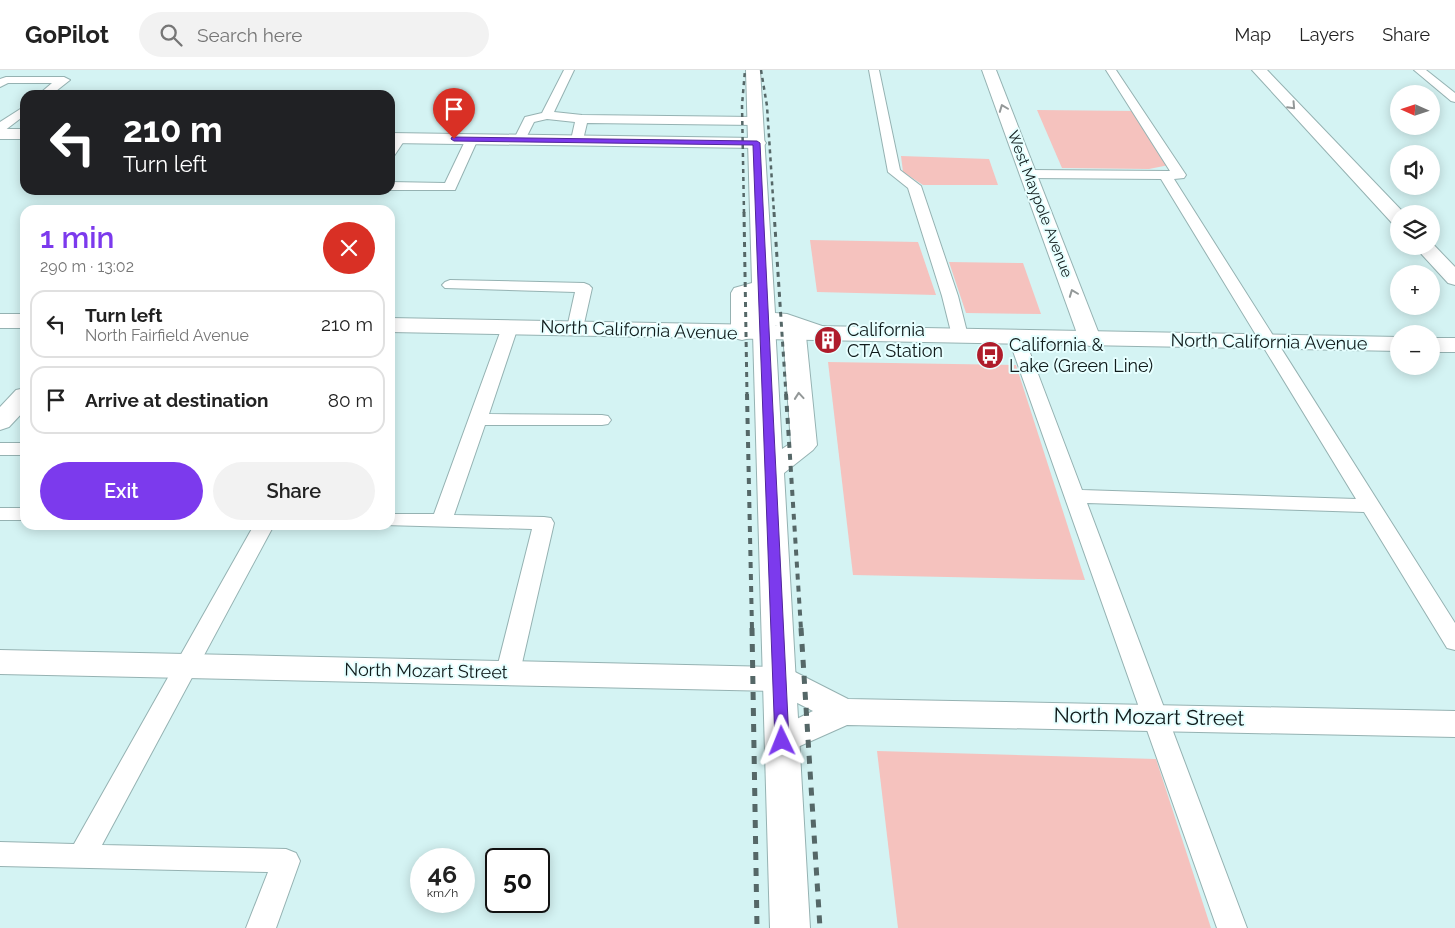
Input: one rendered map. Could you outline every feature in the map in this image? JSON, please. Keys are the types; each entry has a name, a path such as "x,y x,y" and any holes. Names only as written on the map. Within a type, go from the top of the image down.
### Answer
{"street":[{"path":"753,70 762,286 766,328 770,471 790,928"},
{"name":"West Maypole Avenue","path":"989,70 1090,339"},
{"path":"1259,70 1390,209"},
{"path":"0,134 20,134"},
{"path":"395,138 757,143"},
{"path":"1432,255 1455,279"},
{"path":"762,286 742,293 766,328"},
{"path":"0,321 20,321"},
{"name":"North California Avenue","path":"395,325 575,328 766,328 820,333 1016,338 1390,344"},
{"path":"766,328 820,333"},
{"path":"1440,345 1455,345"},
{"path":"0,422 20,400"},
{"name":"North Mozart Street","path":"0,662 779,679 843,712"},
{"name":"North Mozart Street","path":"782,741 843,712 1155,717 1453,727"}],"lane":[{"path":"547,115 569,70"},
{"path":"874,70 894,172 914,186 950,296 960,336"},
{"path":"1028,174 1179,175 1111,70"},
{"path":"1419,70 1455,99"},
{"path":"0,84 6,80 64,80 51,90"},
{"path":"8,108 20,109"},
{"path":"0,128 20,113"},
{"path":"520,139 529,120 547,115 582,119 755,121"},
{"path":"577,140 582,119"},
{"path":"395,186 450,187 472,139"},
{"path":"1165,175 1455,642"},
{"path":"450,285 584,288 575,328"},
{"path":"442,521 510,327"},
{"path":"1016,338 1232,928"},
{"path":"478,419 602,420"},
{"path":"0,449 20,449"},
{"path":"1074,496 1370,506"},
{"path":"0,514 20,514"},
{"path":"395,520 544,522 508,672"},
{"path":"82,856 261,530"},
{"path":"0,854 286,861 261,928"}],"shaded area":[{"path":"1037,110 1136,111 1169,165 1149,169 1062,168"},
{"path":"901,156 989,159 998,185 923,185 903,172"},
{"path":"810,240 918,242 936,295 817,292"},
{"path":"949,262 1023,263 1041,314 966,313"},
{"path":"828,362 1016,365 1085,580 853,575"},
{"path":"877,751 1156,759 1211,928 898,928"}],"railway":[{"path":"744,213 742,105 745,70"},
{"path":"761,70 767,106 774,213"},
{"path":"744,212 747,395"},
{"path":"774,212 786,395"},
{"path":"747,394 752,629"},
{"path":"786,394 801,629"},
{"path":"752,628 757,928"},
{"path":"801,628 820,928"}],"place":[{"name":"California CTA Station","path":"828,340"},
{"name":"California & Lake (Green Line)","path":"990,355"}],"route":[{"path":"454,139 757,143 782,741"}]}
